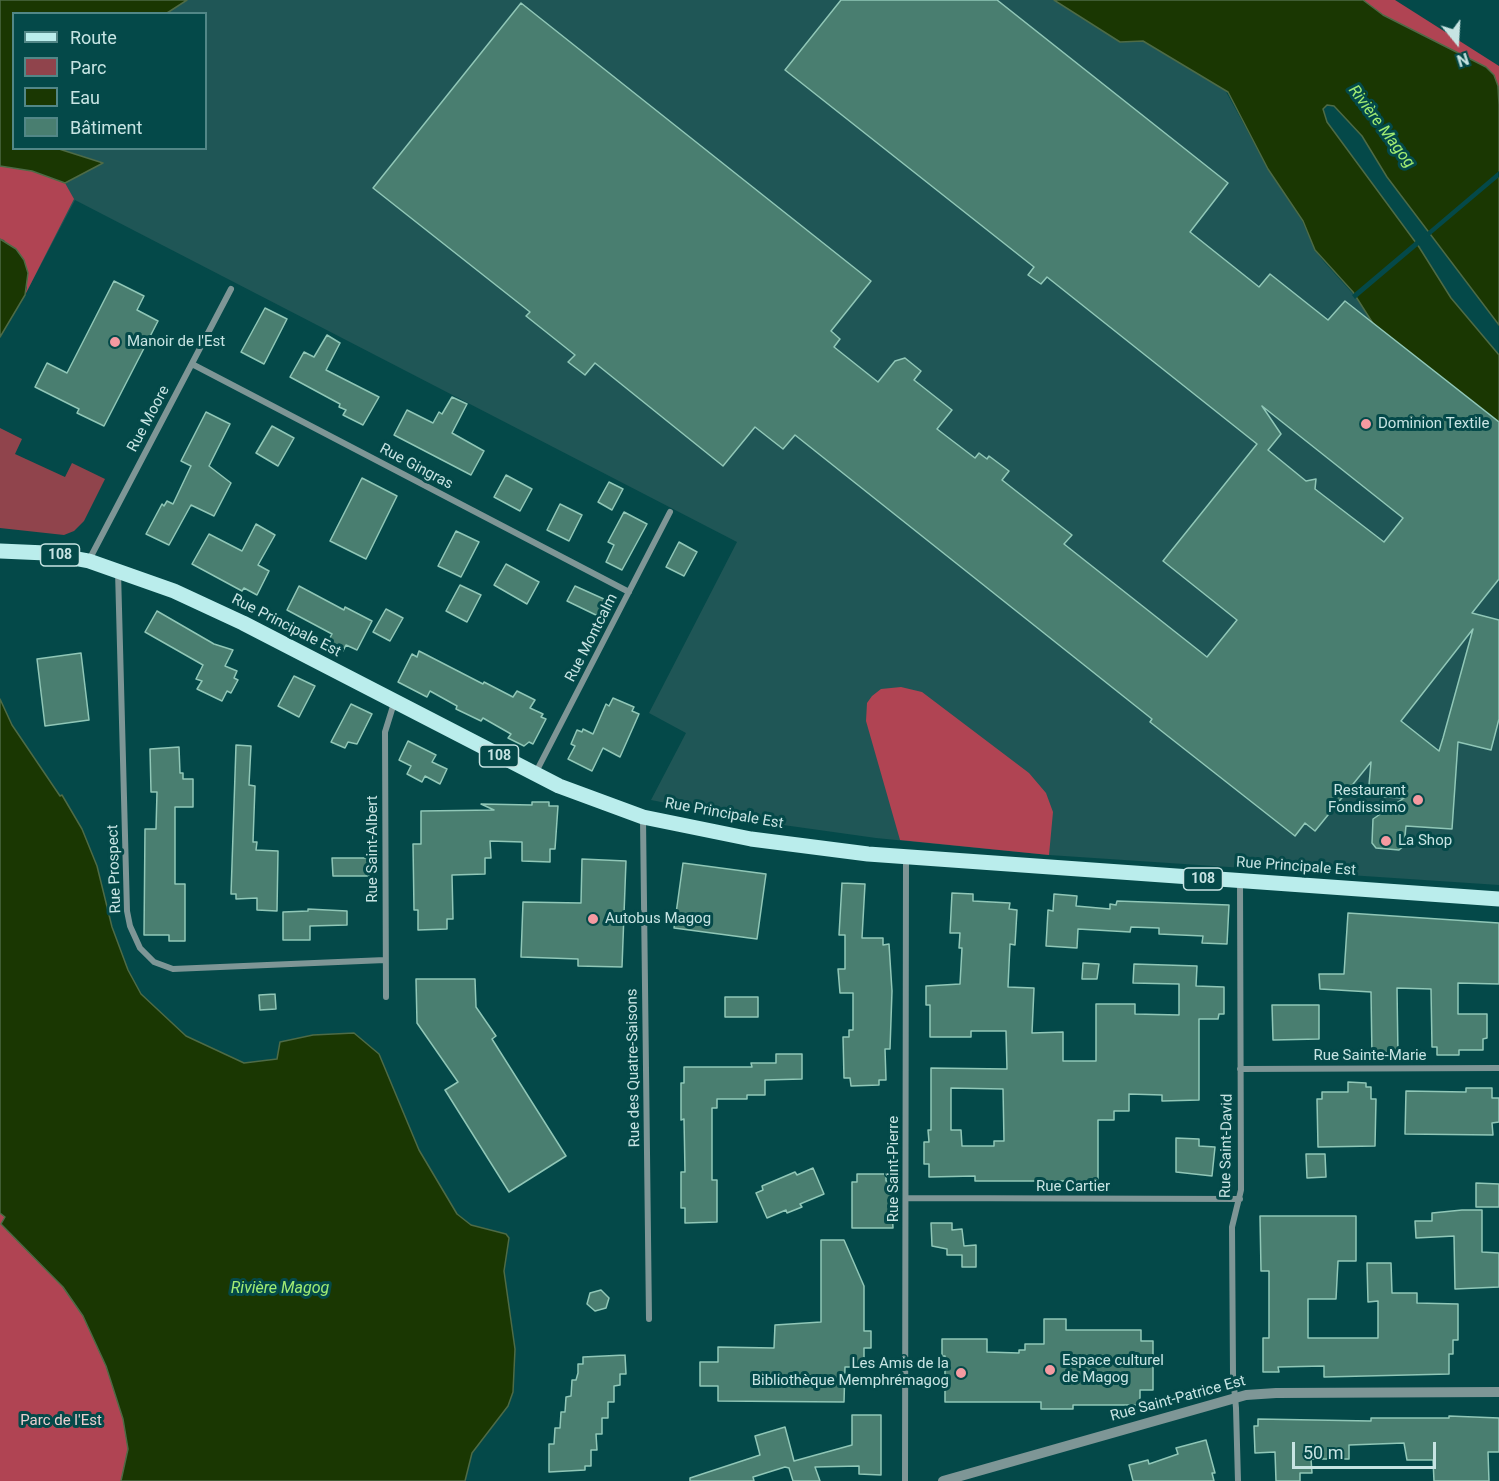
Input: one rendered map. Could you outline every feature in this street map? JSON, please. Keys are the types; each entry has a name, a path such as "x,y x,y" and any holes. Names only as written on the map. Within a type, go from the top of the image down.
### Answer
{"main road":[{"name":"Rue Principale Est","path":"0,551 46,553 89,561 118,570 222,613 535,774 582,796 643,817 790,845 906,857 1499,899"}],"street":[{"name":"Rue Moore","path":"89,561 231,289"},
{"name":"Rue Gingras","path":"192,363 629,592"},
{"name":"Rue Montcalm","path":"535,774 670,512"},
{"name":"Rue Prospect","path":"118,570 127,911 130,926 140,948 154,962 173,969 386,960"},
{"name":"Rue Saint-Albert","path":"386,997 385,732 394,703"},
{"name":"Rue des Quatre-Saisons","path":"643,817 649,1319"},
{"name":"Rue Saint-Pierre","path":"905,1481 906,857"},
{"name":"Rue Saint-David","path":"1238,1481 1233,1375 1232,1227 1240,1199 1240,881"},
{"name":"Rue Sainte-Marie","path":"1240,1069 1499,1068"},
{"name":"Rue Cartier","path":"906,1198 1240,1199"},
{"name":"Rue Saint-Patrice Est","path":"944,1481 1235,1397 1276,1393 1499,1392"}],"shaded area":[{"path":"187,0 1054,0 1120,42 1143,41 1224,88 1268,169 1302,221 1315,250 1324,262 1364,306 1499,424 1499,885 1049,855 876,838 762,822 651,800 686,733 649,713 737,542 75,200 25,295 27,287 4,240 0,239 0,166 102,163 62,150 207,150 207,12 169,12"}],"green space":[{"path":"1363,0 1395,0 1499,66 1499,105 1498,86 1494,75 1486,67 1383,15"},
{"path":"0,166 32,171 65,183 74,199 25,295 27,287 4,240 0,239"},
{"path":"0,428 22,439 15,454 65,477 72,463 105,479 84,521 74,531 64,535 0,528"},
{"path":"901,687 922,692 1029,773 1046,793 1053,812 1049,855 900,840 866,721 867,703 872,696 881,689"},
{"name":"Parc de l'Est","path":"0,1213 5,1217 1,1224 63,1287 83,1316 106,1366 123,1419 128,1449 121,1481 0,1481"}],"water":[{"path":"0,0 187,0 169,12 12,12 12,150 62,150 103,163 65,183 32,171 0,166"},
{"name":"Rivière Magog","path":"1054,0 1363,0 1383,15 1486,67 1494,75 1498,86 1499,105 1499,325 1387,177 1362,136 1334,106 1327,105 1323,109 1327,122 1419,247 1451,298 1499,355 1499,424 1374,325 1353,292 1315,250 1303,221 1268,169 1228,92 1143,41 1120,42"},
{"path":"0,239 16,249 24,260 28,273 25,295 0,337"},
{"name":"Rivière Magog","path":"0,699 12,725 60,796 62,795 82,829 97,866 112,927 128,970 141,994 186,1036 244,1063 277,1059 280,1042 313,1035 354,1033 379,1054 419,1150 457,1214 471,1225 506,1234 509,1238 504,1271 515,1349 513,1392 508,1406 472,1453 465,1481 121,1481 128,1449 123,1419 106,1366 83,1316 63,1287 1,1224 5,1217 0,1213"}],"pier":[{"path":"1499,171 1499,177 1428,237 1426,233"},
{"path":"1417,240 1420,244 1355,299 1352,295"}],"building":[{"name":"Dominion Textile","path":"841,0 997,0 1228,183 1190,232 1259,287 1270,274 1328,320 1345,301 1499,422 1499,579 1472,613 1499,620 1499,719 1491,750 1458,742 1452,829 1406,826 1404,846 1399,850 1376,848 1372,843 1373,819 1404,798 1368,796 1371,762 1315,831 1305,823 1295,836 1150,722 1152,719 795,435 783,449 755,427 723,466 595,363 585,375 568,362 575,355 526,316 530,312 373,188 521,3 871,281 831,331 840,339 834,347 878,382 895,361 905,358 921,371 914,380 952,410 937,429 975,458 979,453 987,459 989,456 1009,471 1002,480 1072,535 1064,544 1207,657 1237,620 1163,561 1257,444 1047,277 1041,284 1028,275 1034,267 785,70","holes":["1262,406 1403,518 1384,542 1315,489 1316,479 1306,481 1268,450 1281,434","1473,629 1443,738 1439,751 1401,721"]},
{"name":"Manoir de l'Est","path":"114,281 144,296 137,310 158,321 104,426 77,413 79,409 35,387 47,363 67,373"},
{"path":"265,308 287,319 264,364 241,352"},
{"path":"327,335 340,343 326,370 379,397 363,425 343,415 346,410 339,407 340,404 290,377 304,352 314,357"},
{"path":"452,397 467,404 452,433 484,451 471,475 394,435 407,410 433,423 439,412 442,414"},
{"path":"206,412 230,424 209,466 231,483 214,516 191,505 169,545 146,534 162,504 164,506 167,501 173,504 191,466 181,461"},
{"path":"272,426 294,438 278,466 256,453"},
{"path":"506,475 532,489 520,511 494,497"},
{"path":"362,478 397,496 366,559 330,541"},
{"path":"609,482 623,489 612,510 598,502"},
{"path":"560,504 582,515 569,541 547,530"},
{"path":"624,512 647,524 622,570 606,562 614,545 608,542"},
{"path":"256,524 275,535 258,565 269,571 257,595 244,588 242,591 192,564 209,534 242,551"},
{"path":"456,531 479,542 461,577 438,566"},
{"path":"679,542 697,552 684,576 666,567"},
{"path":"506,564 539,582 527,604 494,585"},
{"path":"460,585 481,595 467,622 446,611"},
{"path":"299,586 344,610 345,607 372,621 357,650 346,645 343,651 327,643 332,634 287,610"},
{"path":"575,586 606,600 598,616 567,601"},
{"path":"386,609 403,618 390,641 373,632"},
{"path":"157,611 214,644 233,650 225,666 237,671 234,678 238,680 231,693 227,691 222,701 197,689 202,681 196,679 203,665 145,632"},
{"path":"419,651 513,697 517,691 535,700 530,708 543,714 541,717 546,719 533,744 529,742 524,746 508,738 511,734 483,718 481,721 456,709 457,706 430,691 427,697 398,682 412,654 417,657"},
{"path":"81,653 89,720 45,726 37,659"},
{"path":"294,676 315,686 299,717 278,706"},
{"path":"613,698 634,707 632,711 639,714 620,757 603,748 592,771 568,759 575,746 571,744 577,730 582,732 583,729 593,734 606,704 609,706"},
{"path":"351,704 372,714 357,744 348,742 345,748 331,742"},
{"path":"408,741 436,755 432,762 447,769 440,784 425,776 422,782 407,774 411,766 399,760"},
{"path":"236,745 251,746 249,785 255,786 253,842 257,842 256,850 278,851 277,911 257,910 257,898 236,899 236,894 231,894"},
{"path":"179,747 180,773 183,773 183,779 193,779 193,807 175,807 175,884 185,884 185,941 169,941 169,935 144,935 145,829 156,829 157,792 151,792 150,749"},
{"path":"532,802 549,802 549,806 558,806 555,849 550,849 550,862 522,861 522,842 490,841 491,858 485,858 485,874 452,875 453,919 447,919 447,929 418,930 418,910 414,910 413,844 421,844 421,811 494,810 481,804 532,805"},
{"path":"332,858 369,858 369,876 333,876"},
{"path":"582,859 626,861 622,967 578,966 578,959 521,957 523,902 581,903"},
{"path":"683,863 766,874 757,939 674,928"},
{"path":"842,883 865,884 862,938 883,938 883,945 889,944 892,991 890,1049 885,1049 886,1080 879,1080 879,1085 851,1086 850,1078 844,1078 843,1037 849,1037 849,1030 853,1030 853,993 840,993 838,969 845,969 845,935 839,935"},
{"path":"952,893 973,894 973,901 1010,903 1009,909 1017,910 1015,945 1010,944 1008,987 1034,988 1032,1033 1063,1032 1063,1061 1096,1061 1096,1004 1135,1004 1135,1014 1179,1015 1179,984 1133,983 1134,964 1197,966 1196,986 1224,987 1224,1014 1219,1014 1218,1019 1199,1019 1199,1100 1162,1101 1162,1095 1129,1094 1129,1111 1114,1111 1114,1120 1098,1120 1098,1181 975,1181 975,1176 929,1177 929,1164 924,1164 924,1142 929,1142 928,1130 931,1130 931,1068 1007,1069 1006,1031 971,1031 971,1037 930,1037 930,1005 926,1005 926,986 960,984 962,948 959,948 960,933 950,933","holes":["951,1088 1003,1089 1004,1141 994,1141 994,1146 962,1146 961,1130 951,1130"]},
{"path":"1054,894 1077,896 1076,906 1110,909 1110,904 1116,905 1117,901 1229,905 1227,944 1202,943 1203,936 1159,934 1159,928 1131,927 1130,932 1078,929 1077,948 1046,946 1048,910 1053,911"},
{"path":"308,909 347,911 347,925 310,926 310,940 283,940 283,912 308,911"},
{"path":"1348,913 1499,923 1499,984 1458,983 1458,1014 1487,1014 1487,1038 1483,1039 1483,1050 1459,1050 1459,1055 1437,1055 1437,1047 1432,1047 1431,989 1397,988 1398,1056 1372,1057 1371,992 1320,989 1319,974 1344,974"},
{"path":"1083,963 1099,964 1097,979 1082,979"},
{"path":"416,979 475,979 476,1007 496,1036 492,1039 566,1156 509,1192 445,1090 458,1082 417,1023"},
{"path":"275,994 276,1009 260,1010 259,995"},
{"path":"725,997 758,997 758,1017 725,1017"},
{"path":"1272,1005 1319,1005 1319,1039 1273,1040"},
{"path":"776,1054 802,1054 802,1079 765,1080 765,1095 747,1095 747,1099 717,1099 717,1108 712,1108 712,1180 717,1180 717,1222 685,1223 685,1208 681,1208 681,1172 685,1172 684,1119 681,1120 681,1083 684,1083 684,1067 752,1067 751,1063 776,1063"},
{"path":"1348,1082 1366,1083 1366,1087 1371,1087 1371,1099 1376,1099 1375,1146 1318,1147 1317,1099 1322,1099 1322,1092 1348,1092"},
{"path":"1466,1088 1492,1088 1492,1098 1499,1098 1499,1122 1492,1123 1493,1135 1405,1134 1406,1091 1466,1092"},
{"path":"1176,1138 1199,1139 1199,1146 1215,1147 1212,1176 1176,1172"},
{"path":"1306,1154 1325,1154 1326,1177 1307,1178"},
{"path":"813,1168 824,1194 800,1204 802,1207 787,1213 786,1210 767,1218 756,1193 763,1190 762,1186 795,1172 797,1175"},
{"path":"857,1174 886,1174 886,1181 890,1181 893,1228 852,1228 852,1182 857,1182"},
{"path":"1476,1183 1499,1184 1499,1207 1476,1207"},
{"path":"1482,1210 1482,1252 1499,1253 1499,1287 1455,1289 1454,1236 1416,1238 1415,1221 1432,1221 1432,1213"},
{"path":"1260,1216 1356,1216 1356,1261 1338,1261 1336,1299 1308,1299 1308,1338 1378,1338 1378,1301 1368,1302 1367,1263 1391,1263 1392,1293 1417,1293 1417,1303 1458,1304 1458,1340 1453,1340 1453,1354 1449,1354 1449,1374 1324,1377 1324,1366 1278,1367 1279,1372 1263,1372 1263,1338 1269,1338 1269,1271 1261,1271"},
{"path":"931,1223 952,1223 952,1230 962,1229 964,1246 976,1245 976,1267 962,1267 962,1255 947,1255 947,1249 932,1246"},
{"path":"821,1240 844,1240 864,1286 864,1331 871,1331 871,1348 864,1348 864,1367 845,1367 844,1402 718,1401 718,1386 700,1386 700,1362 718,1362 718,1347 774,1348 775,1325 821,1322"},
{"path":"601,1290 609,1298 606,1308 595,1311 587,1304 590,1293"},
{"path":"1044,1319 1066,1319 1066,1330 1141,1330 1141,1341 1153,1341 1153,1390 1140,1390 1140,1405 1073,1405 1073,1409 1041,1409 1041,1402 945,1402 945,1356 942,1356 942,1339 987,1339 987,1352 1019,1353 1019,1350 1025,1350 1025,1344 1044,1344"},
{"path":"625,1355 626,1374 620,1374 620,1385 614,1386 614,1402 608,1402 608,1418 602,1418 602,1434 596,1434 597,1450 591,1450 591,1466 585,1466 585,1470 549,1472 549,1444 554,1444 555,1428 560,1428 561,1412 565,1412 566,1397 571,1396 572,1380 576,1380 578,1364 583,1364 583,1357"},
{"path":"852,1415 881,1415 881,1475 859,1474 859,1466 815,1467 820,1481 793,1481 789,1468 785,1467 753,1477 754,1481 690,1481 690,1478 760,1455 755,1436 785,1427 794,1461 852,1445"},
{"path":"1449,1416 1499,1418 1499,1452 1488,1452 1489,1481 1434,1481 1433,1460 1407,1460 1404,1443 1349,1445 1349,1459 1311,1459 1312,1473 1300,1473 1300,1481 1276,1481 1275,1452 1255,1453 1254,1426 1258,1426 1258,1419 1371,1421 1371,1418 1449,1418"},
{"path":"1206,1440 1215,1473 1212,1473 1214,1481 1133,1481 1129,1465 1148,1460 1149,1464 1178,1454 1176,1448"}],"place":[{"name":"Manoir de l'Est","path":"115,342"},
{"name":"Dominion Textile","path":"1366,424"},
{"name":"Restaurant Fondissimo","path":"1418,800"},
{"name":"La Shop","path":"1386,841"},
{"name":"Autobus Magog","path":"593,919"},
{"name":"Espace culturel de Magog","path":"1050,1370"},
{"name":"Les Amis de la Bibliothèque Memphrémagog","path":"961,1373"}]}
